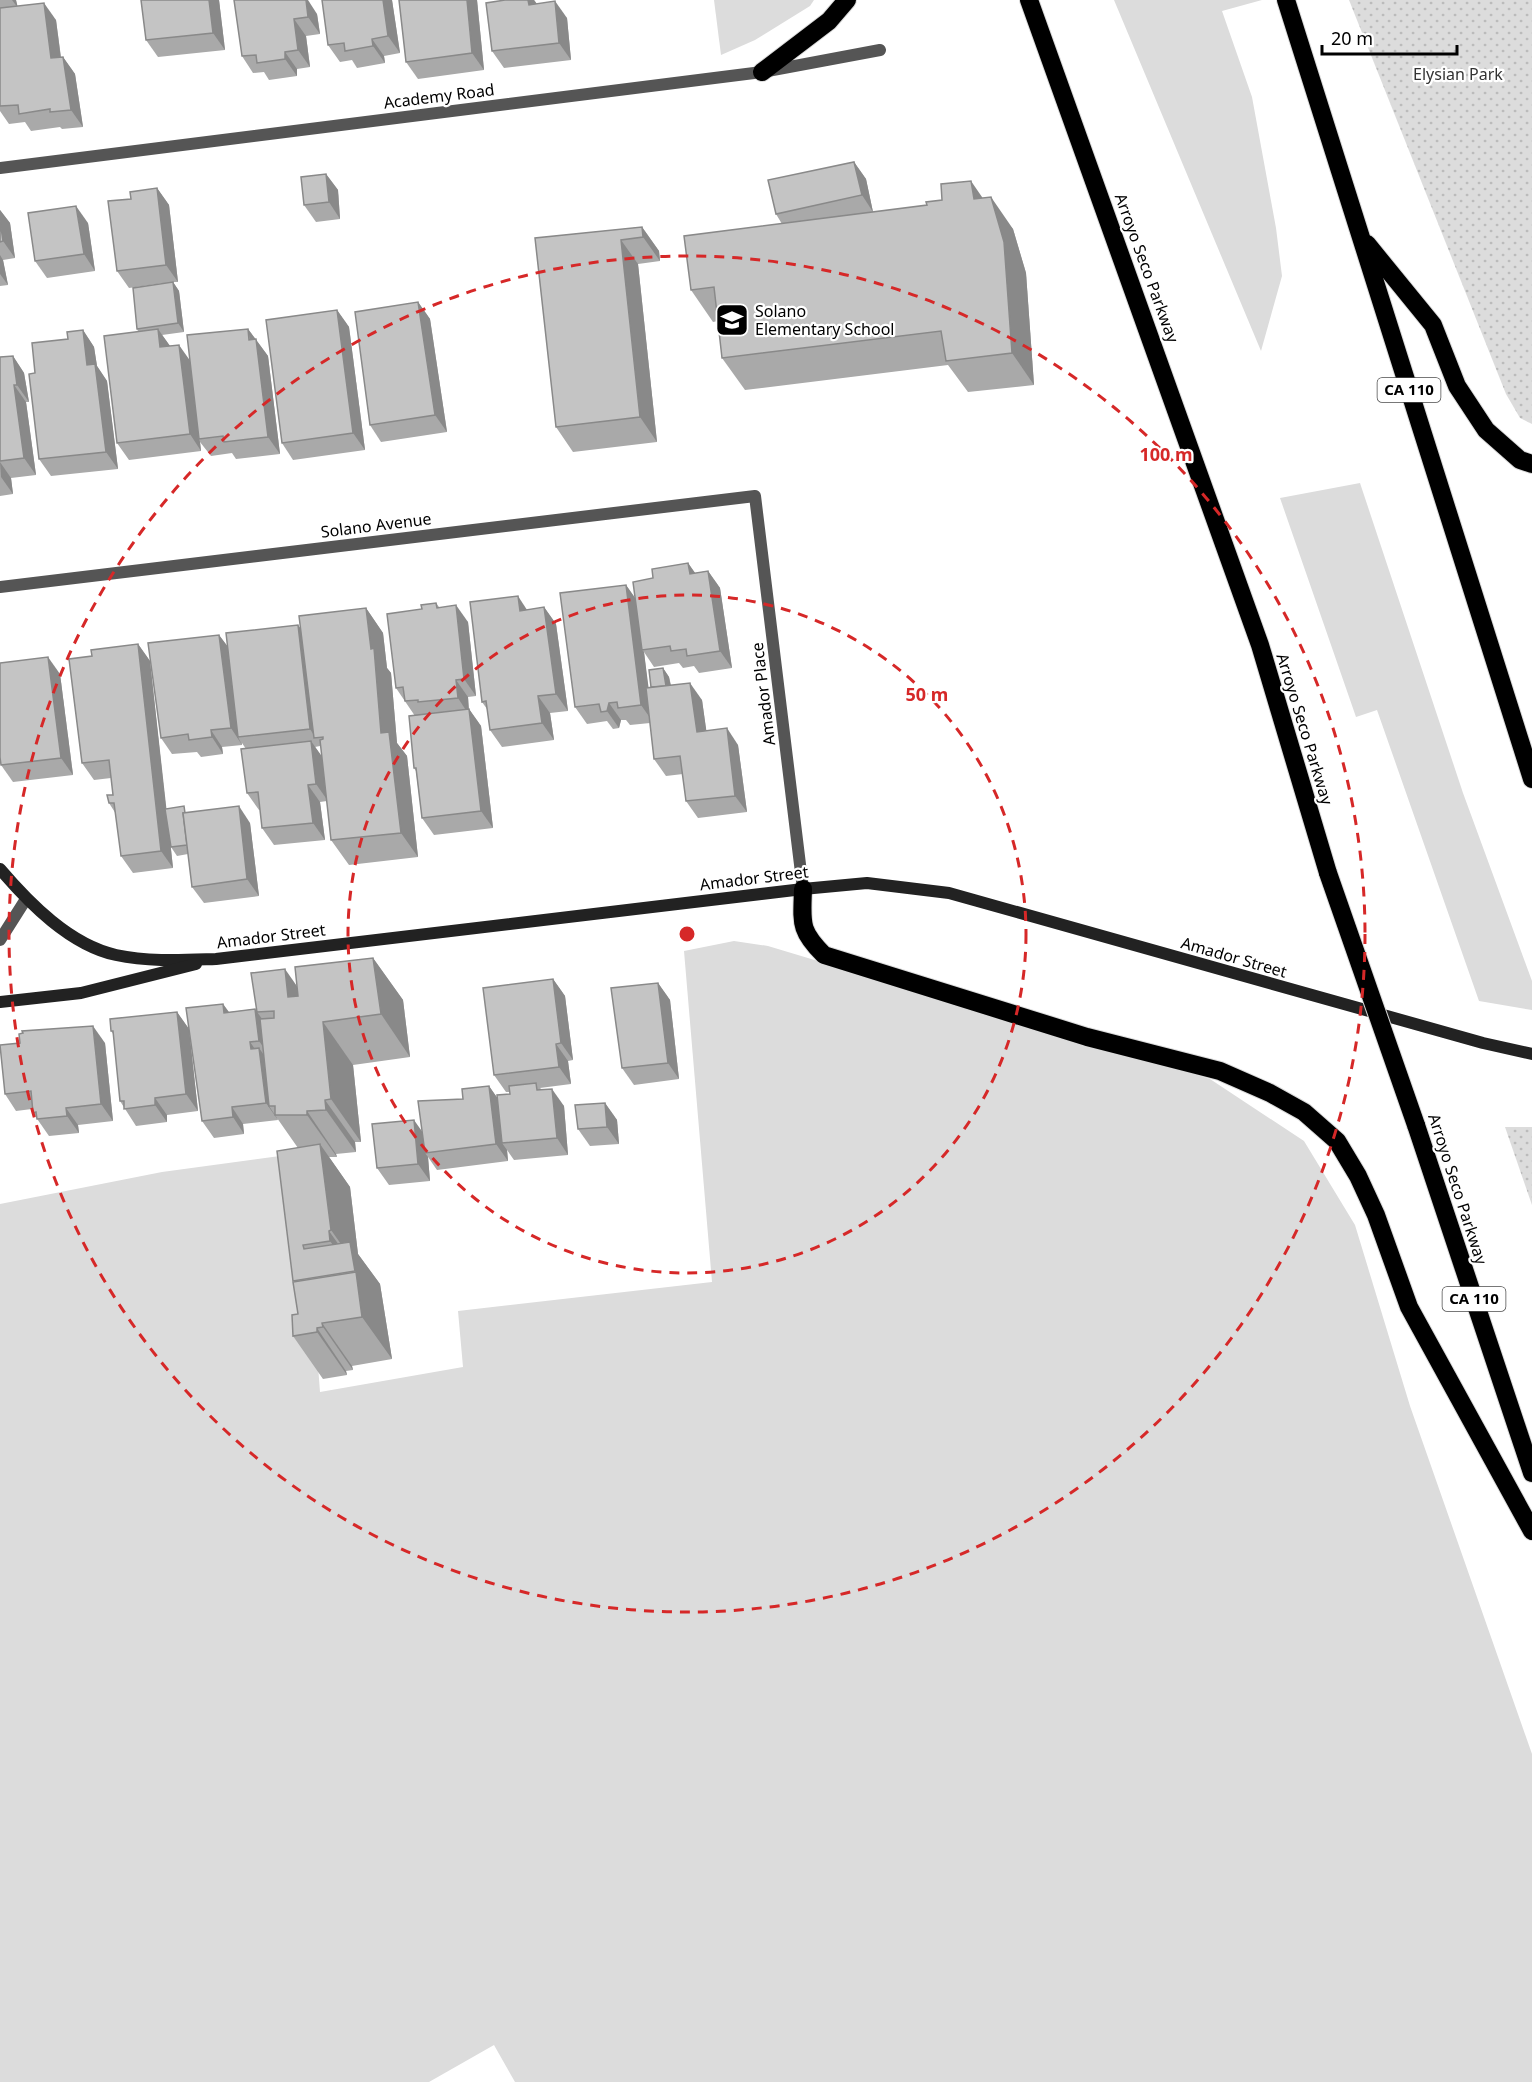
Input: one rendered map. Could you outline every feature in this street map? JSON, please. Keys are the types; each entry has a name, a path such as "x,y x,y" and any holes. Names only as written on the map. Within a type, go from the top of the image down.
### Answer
{"highway":[{"path":"762,72 829,21 847,0"},
{"name":"Arroyo Seco Parkway","path":"1029,0 1260,645 1328,873 1416,1125 1532,1473"},
{"name":"CA 110","path":"1286,0 1532,779"},
{"path":"1360,235 1433,326 1457,386 1485,430 1520,460 1532,464"},
{"path":"803,889 802,923 809,940 825,955 1087,1037 1220,1071 1270,1093 1304,1112 1337,1141 1359,1176 1376,1215 1409,1307 1532,1531"}],"main road":[{"name":"Amador Street","path":"0,869 26,899 78,940 114,954 153,960 216,959 803,889 867,884 949,893 1483,1043 1532,1054"},
{"path":"0,1002 81,993 216,959"}],"street":[{"name":"Academy Road","path":"0,168 762,72 880,50"},
{"name":"Solano Avenue","path":"0,587 755,496"},
{"name":"Amador Place","path":"755,496 803,889"},
{"path":"0,940 26,899"}],"green space":[{"path":"714,0 814,0 810,6 755,40 721,55"},
{"path":"1114,0 1262,0 1222,11 1252,97 1276,228 1282,276 1261,351"},
{"name":"Elysian Park","path":"1349,0 1532,0 1532,424 1520,418 1506,394"},
{"path":"1360,483 1463,793 1532,981 1532,1010 1479,1001 1377,710 1356,717 1280,498"},
{"path":"734,941 768,946 1210,1079 1304,1141 1355,1225 1410,1406 1532,1754 1532,2082 515,2082 494,2045 429,2082 0,2082 0,1204 162,1172 302,1153 320,1392 463,1367 458,1311 712,1282 684,951"},
{"path":"1505,1127 1532,1127 1532,1205"}],"building":[{"path":"141,0 209,0 213,33 146,40"},
{"path":"234,0 306,0 308,17 294,19 298,50 285,52 285,59 257,63 256,55 242,56"},
{"path":"322,0 383,0 388,36 372,39 373,46 345,51 344,43 328,45"},
{"path":"399,0 467,0 472,53 406,62"},
{"path":"528,0 529,5 555,1 559,43 492,51 486,3"},
{"path":"44,3 51,58 63,57 71,110 50,112 50,109 19,114 18,105 0,106 0,8"},
{"path":"854,162 862,195 776,214 768,180"},
{"path":"326,174 329,202 304,205 301,177"},
{"path":"971,181 974,199 991,197 1004,242 1012,353 946,361 941,331 722,358 714,287 691,290 684,236 927,205 926,202 942,200 941,184"},
{"path":"157,188 166,265 117,271 108,201 131,199 130,192"},
{"path":"76,206 84,254 35,261 28,213"},
{"path":"0,221 3,241 0,242"},
{"path":"642,227 643,237 621,240 640,417 556,427 535,238"},
{"path":"173,282 178,323 137,329 133,288"},
{"path":"418,302 435,415 370,425 355,312"},
{"path":"337,310 353,433 282,443 266,320"},
{"path":"158,329 160,347 179,345 190,434 117,443 104,336"},
{"path":"248,329 249,340 256,339 268,437 224,442 223,436 199,439 187,335"},
{"path":"83,330 87,365 95,364 106,452 39,459 29,374 35,373 32,343 68,339 67,332"},
{"path":"13,356 17,385 14,385 24,458 0,461 0,357"},
{"path":"688,563 690,574 708,571 720,651 687,656 686,649 671,651 670,646 642,650 633,582 653,578 652,569"},
{"path":"626,585 641,705 618,708 617,702 609,703 607,711 601,712 599,704 575,707 560,593"},
{"path":"518,596 520,611 544,607 556,694 538,696 542,723 490,730 486,701 482,702 470,602"},
{"path":"436,603 437,608 456,605 464,679 456,680 458,698 405,701 403,687 396,688 387,614 422,609 421,605"},
{"path":"366,608 371,649 374,648 381,733 389,732 401,833 331,840 320,740 323,737 314,738 299,616"},
{"path":"298,625 310,729 238,737 226,633"},
{"path":"219,635 231,728 211,730 212,737 189,740 188,734 161,738 148,643"},
{"path":"138,644 161,851 121,856 114,803 109,803 107,795 113,795 109,760 82,763 69,659 92,656 91,650"},
{"path":"48,657 61,758 1,765 0,663"},
{"path":"663,668 666,686 651,687 649,670"},
{"path":"690,683 697,732 727,728 735,796 686,801 680,756 654,759 646,688"},
{"path":"469,709 481,811 422,818 409,716"},
{"path":"311,741 316,784 308,785 313,823 262,828 258,792 247,793 241,749"},
{"path":"184,806 187,845 171,847 165,809"},
{"path":"239,806 247,879 192,887 183,813"},
{"path":"373,958 381,1014 323,1022 331,1099 325,1100 326,1110 307,1111 307,1115 275,1115 275,1106 269,1106 260,1019 274,1018 274,1011 257,1012 251,973 285,969 288,997 298,996 295,967"},
{"path":"553,979 561,1043 556,1044 559,1067 494,1075 483,988"},
{"path":"658,983 668,1063 622,1068 611,988"},
{"path":"223,1004 224,1013 255,1009 259,1041 250,1042 251,1049 259,1048 266,1103 232,1107 233,1117 202,1121 186,1008"},
{"path":"177,1012 186,1094 155,1098 155,1105 124,1109 124,1101 120,1101 110,1019"},
{"path":"93,1026 101,1104 66,1108 67,1116 37,1119 36,1112 33,1113 31,1091 5,1094 0,1045 20,1043 19,1034 23,1033 22,1031"},
{"path":"536,1083 537,1090 552,1089 557,1138 502,1143 497,1095 510,1094 509,1086"},
{"path":"489,1086 496,1144 425,1153 418,1101 463,1099 462,1089"},
{"path":"605,1103 607,1127 578,1129 575,1105"},
{"path":"414,1120 418,1164 377,1168 372,1124"},
{"path":"320,1144 331,1230 329,1231 330,1241 303,1245 304,1249 350,1242 355,1271 293,1281 277,1151"},
{"path":"356,1272 362,1317 322,1323 323,1327 317,1328 317,1332 293,1336 292,1315 298,1314 293,1282"}],"place":[{"name":"Solano Elementary School","path":"732,320"}]}
